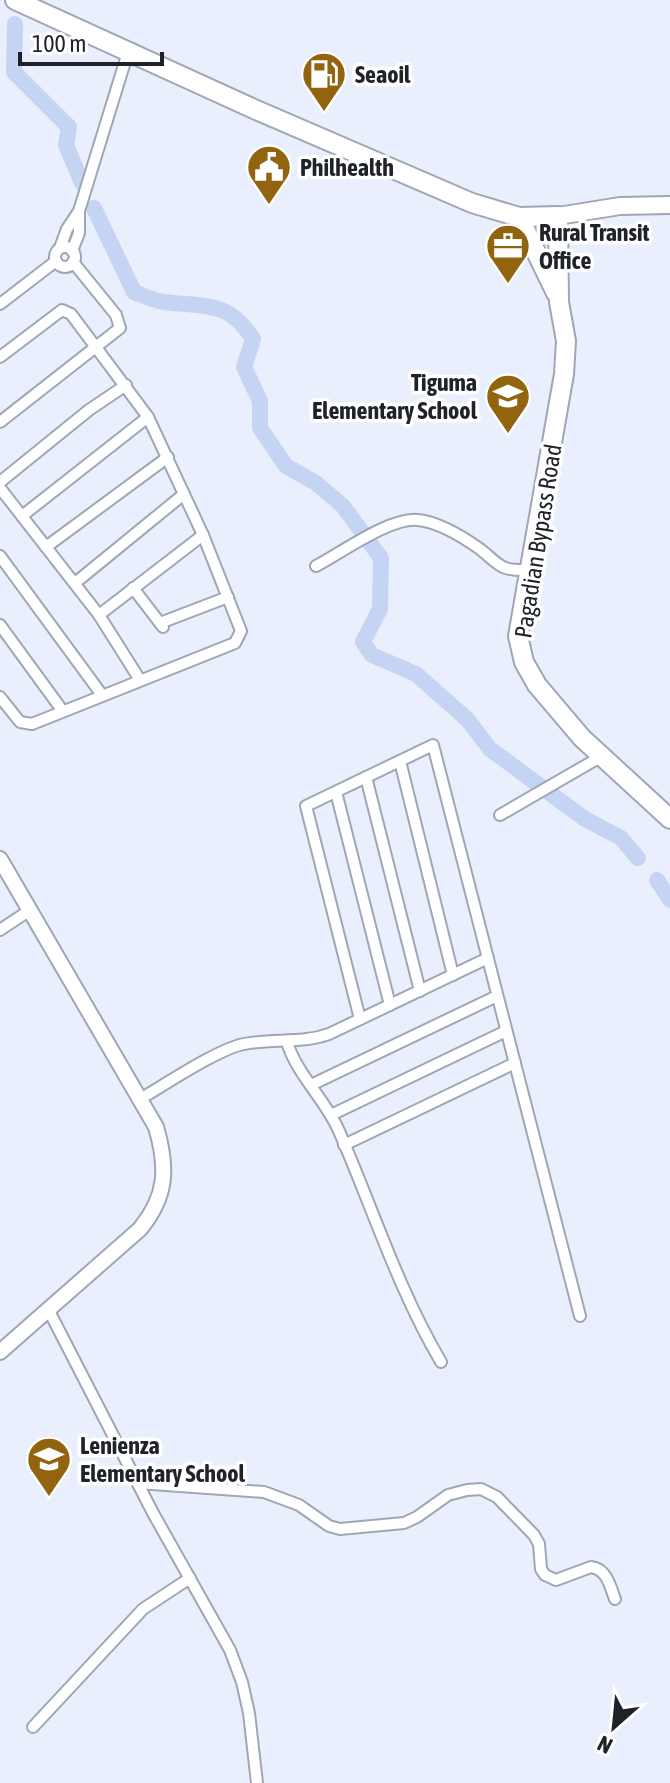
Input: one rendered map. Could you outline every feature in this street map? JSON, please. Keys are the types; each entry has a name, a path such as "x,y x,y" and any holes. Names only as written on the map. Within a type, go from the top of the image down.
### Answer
{"highway":[{"path":"15,0 49,7 128,52 472,203 519,217 558,216"},
{"name":"Pagadian Bypass Road","path":"558,216 559,302 566,341 564,374 518,636 524,662 537,685 582,738 670,819"},
{"name":"Pagadian Bypass Road","path":"519,217 559,302"}],"main road":[{"path":"558,216 620,206 670,205"}],"street":[{"path":"56,261 56,252 79,211 128,52"},
{"path":"56,261 63,266 73,256 79,233 79,211"},
{"path":"0,422 117,332 120,322 67,247 60,248"},
{"path":"0,304 56,261"},
{"path":"0,357 62,310 71,314 148,417 203,535 241,631 238,640 26,725 14,716 0,697"},
{"path":"126,385 89,410 0,485 99,615 140,680"},
{"path":"22,516 148,417"},
{"path":"46,547 168,457"},
{"path":"75,583 184,494"},
{"path":"316,566 373,534 415,519 435,524 462,538 502,568 529,570"},
{"path":"99,615 203,535"},
{"path":"0,556 102,695"},
{"path":"133,588 162,626 228,597"},
{"path":"0,625 62,710"},
{"path":"360,1019 306,806 433,745 580,1316"},
{"path":"500,815 602,756"},
{"path":"400,761 453,975"},
{"path":"366,777 420,991"},
{"path":"336,792 390,1005"},
{"path":"0,859 156,1127 164,1171 160,1196 152,1214 140,1229 0,1352"},
{"path":"0,930 30,910"},
{"path":"140,1099 234,1047 264,1041 312,1040 488,958"},
{"path":"311,1085 497,996"},
{"path":"331,1115 506,1031"},
{"path":"287,1042 295,1061 331,1115 404,1291 441,1362"},
{"path":"344,1145 515,1063"},
{"path":"48,1309 138,1483 230,1650 249,1713 257,1783"},
{"path":"138,1483 264,1492 299,1505 329,1526 340,1529 404,1523 448,1495 481,1489 497,1497 534,1535 539,1544 541,1569 545,1575 556,1580 591,1567 597,1568 603,1572 615,1599"},
{"path":"33,1727 143,1609 190,1578"}],"waterway":[{"path":"15,24 14,72 69,127 66,145 82,183"},
{"path":"94,208 134,292 160,301 225,311 235,317 253,339 244,367 260,401 260,428 286,466 316,483 343,506 381,558 380,609 363,642 372,655 416,674 467,719 490,749 585,819 621,838 638,858"},
{"path":"657,880 670,900"}],"place":[{"name":"Seaoil","path":"324,113"},
{"name":"Philhealth","path":"269,206"},
{"name":"Rural Transit Office","path":"508,285"},
{"name":"Tiguma Elementary School","path":"508,435"},
{"name":"Lenienza Elementary School","path":"49,1498"}]}
